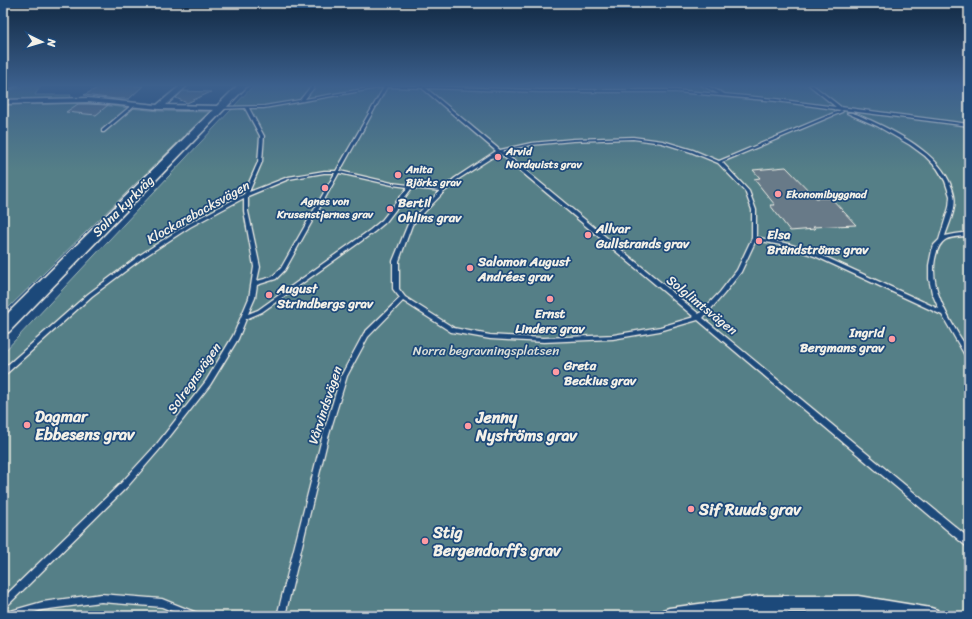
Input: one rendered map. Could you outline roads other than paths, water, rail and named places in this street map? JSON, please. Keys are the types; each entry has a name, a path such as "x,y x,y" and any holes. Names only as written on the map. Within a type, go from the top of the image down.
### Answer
{"street":[{"name":"Solna kyrkväg","path":"3,328 214,114"},
{"path":"669,616 759,604 858,604 931,616"}],"lane":[{"path":"103,131 123,114"},
{"name":"Solregnsvägen","path":"3,604 125,484 158,447 208,383 236,337 246,317 255,284 257,267 246,212 246,195 260,162 262,136 250,114"},
{"path":"255,284 274,278 283,269 370,114"},
{"name":"Solglimtsvägen","path":"455,114 969,543"},
{"path":"719,162 833,114"},
{"path":"851,114 890,131 910,144 940,168 948,180 952,197 950,211 941,240 935,248 931,258 930,269 936,298 943,313 969,357"},
{"path":"875,114 969,125"},
{"path":"633,138 662,142 692,151 719,162 747,191 754,210 754,238 739,271 722,293 699,318 660,328 613,337 544,340 490,337 454,330 403,298 396,289 396,261 410,224 443,190 456,179 499,151 531,144 559,141 633,138"},
{"name":"Klockarebacksvägen","path":"3,373 90,295 142,256 188,226 246,195 295,177 324,172 338,172 410,187 443,190"},
{"path":"246,317 260,311 372,231 395,208 410,187"},
{"path":"941,240 952,235 969,234"},
{"path":"754,238 819,256 943,313"},
{"name":"Vårvindsvägen","path":"281,616 324,438 344,376 366,335 403,298"},
{"path":"8,616 42,606 101,598 162,604 194,616"}],"place":[{"name":"Arvid Nordquists grav","path":"498,157"},
{"name":"Anita Björks grav","path":"398,175"},
{"name":"Agnes von Krusenstjernas grav","path":"325,188"},
{"name":"Ekonomibyggnad","path":"778,194"},
{"name":"Bertil Ohlins grav","path":"390,209"},
{"name":"Allvar Gullstrands grav","path":"588,235"},
{"name":"Elsa Brändströms grav","path":"759,241"},
{"name":"Salomon August Andrées grav","path":"470,268"},
{"name":"August Strindbergs grav","path":"269,295"},
{"name":"Ernst Linders grav","path":"550,299"},
{"name":"Ingrid Bergmans grav","path":"892,339"},
{"name":"Greta Beckius grav","path":"556,372"},
{"name":"Dagmar Ebbesens grav","path":"27,425"},
{"name":"Jenny Nyströms grav","path":"468,426"},
{"name":"Sif Ruuds grav","path":"691,509"},
{"name":"Stig Bergendorffs grav","path":"425,541"}],"park label":[{"name":"Norra begravningsplatsen","path":"486,350"}]}
